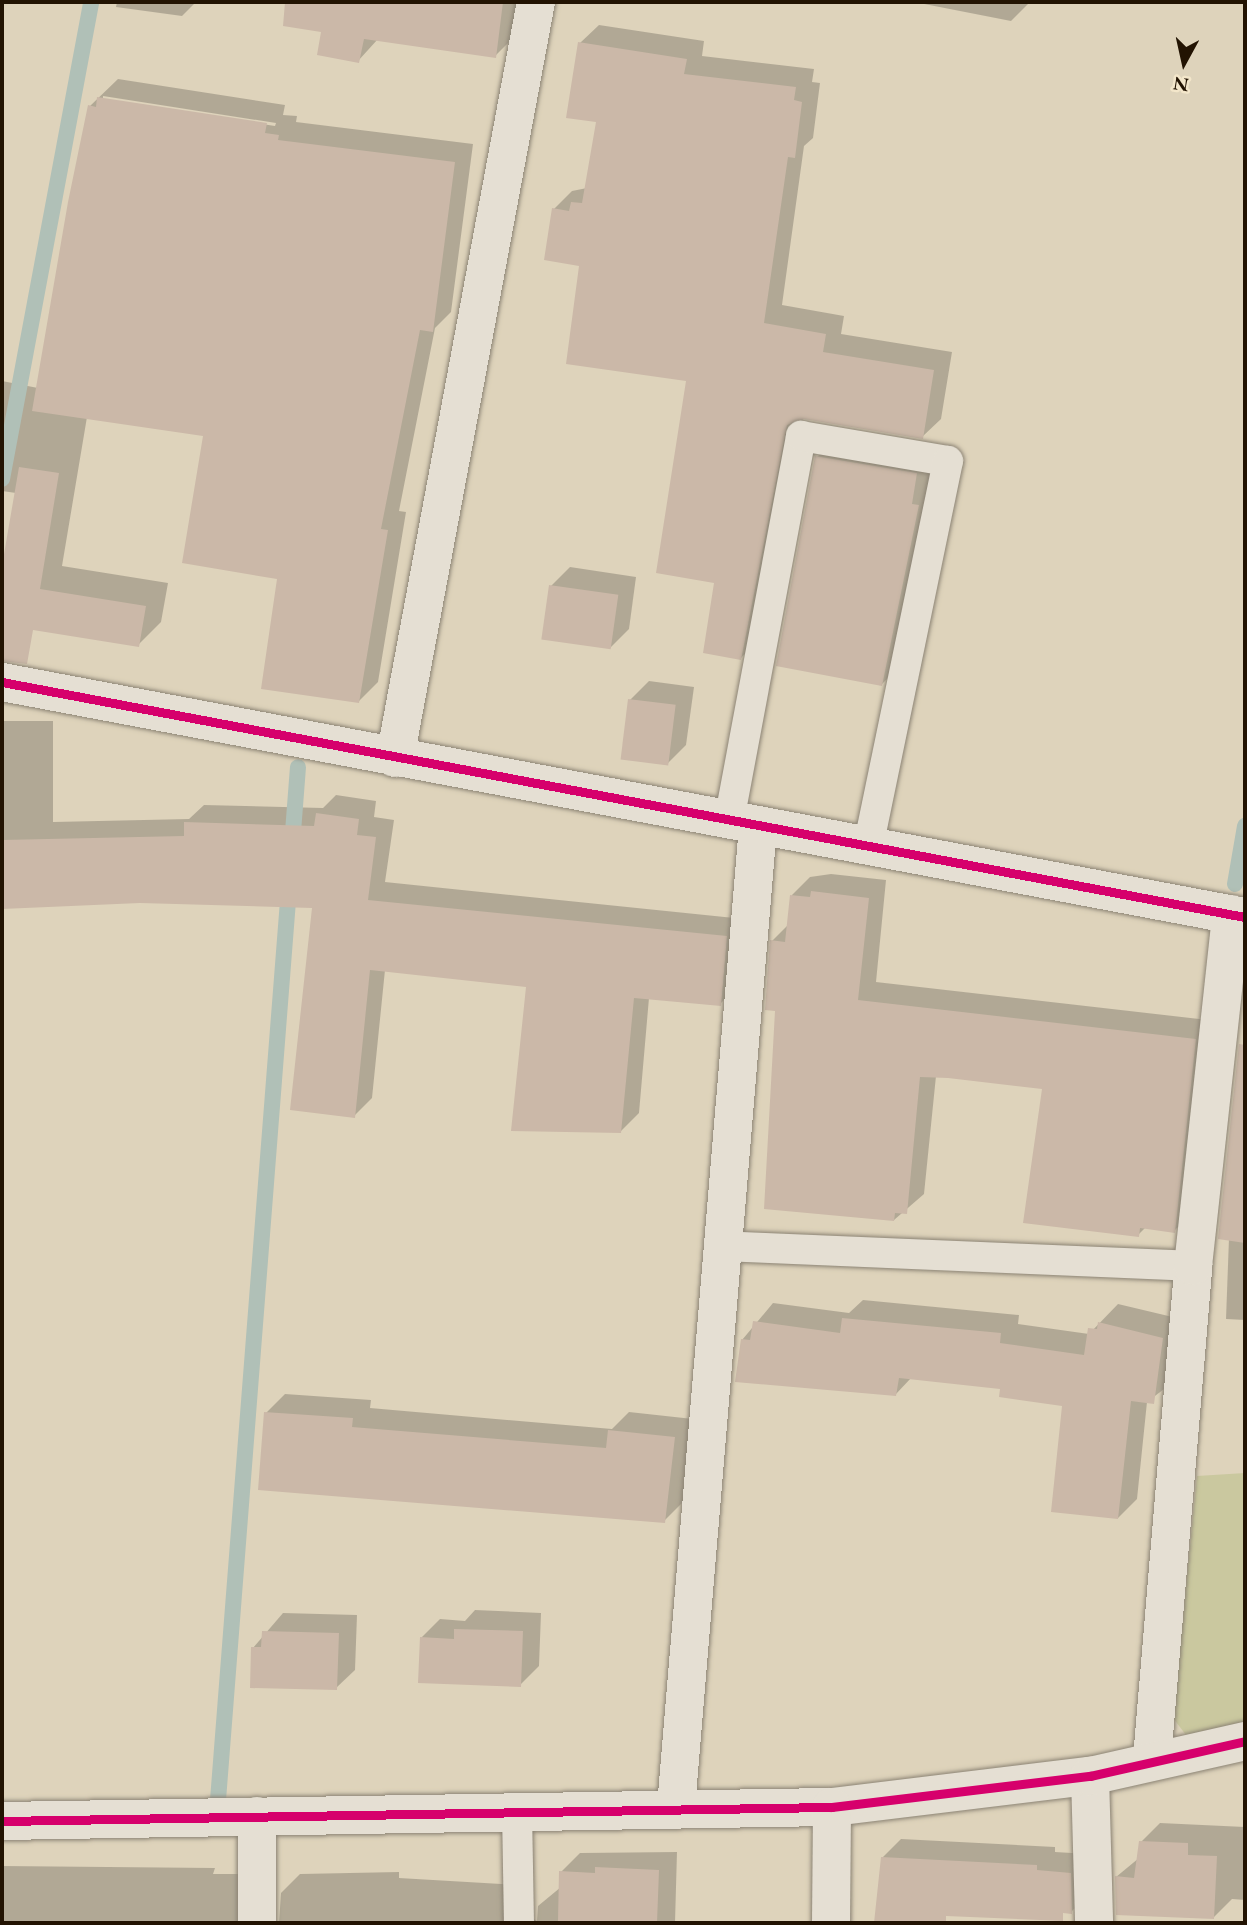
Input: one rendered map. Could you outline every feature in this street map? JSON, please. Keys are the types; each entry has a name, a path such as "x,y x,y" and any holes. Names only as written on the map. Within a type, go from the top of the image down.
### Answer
{"street":[{"path":"395,758 536,2"},
{"path":"2,682 1238,916 1193,1266 1152,1759"},
{"path":"676,1807 720,1246 744,824"},
{"path":"2,1821 676,1807 832,1807 1090,1776 1152,1759 1245,1741"},
{"path":"1090,1776 1094,1923"},
{"path":"831,1923 832,1807"},
{"path":"257,1816 257,1923"}],"lane":[{"path":"744,824 801,436 948,461 868,848"},
{"path":"720,1246 1193,1266"},
{"path":"517,1810 519,1923"}],"shaded area":[{"path":"1245,1473 1245,1724 1186,1735 1173,1718 1197,1476"}],"building":[{"path":"285,2 503,2 496,58 364,39 359,63 317,55 321,32 283,26"},
{"path":"578,42 687,59 684,74 796,87 794,100 802,102 795,158 788,157 764,323 826,334 823,352 934,370 923,439 804,419 787,425 741,660 703,653 714,583 656,573 686,381 566,364 579,266 544,260 552,208 569,211 571,202 582,203 596,122 566,118"},
{"path":"97,97 267,123 265,133 279,135 278,140 455,162 433,332 420,330 381,529 388,530 359,703 261,689 277,579 182,563 203,436 32,411 68,202 88,105 96,107"},
{"path":"815,456 917,473 912,504 919,505 882,686 776,666"},
{"path":"19,467 59,473 40,589 146,606 139,647 33,630 27,664 2,661 2,566"},
{"path":"549,585 618,595 611,649 541,639"},
{"path":"628,699 676,705 668,765 621,760"},
{"path":"316,813 359,819 357,835 376,837 368,900 727,936 721,1006 634,998 621,1133 511,1131 526,987 370,970 355,1118 290,1110 312,908 140,903 2,909 2,840 184,836 184,822 314,826"},
{"path":"811,891 869,898 858,1000 1196,1039 1175,1233 1140,1228 1139,1237 1023,1223 1042,1089 948,1078 920,1077 907,1214 895,1213 894,1221 764,1209 775,1011 765,1010 770,940 785,942 790,895 810,897"},
{"path":"1239,1044 1245,1045 1245,1243 1218,1239"},
{"path":"842,1318 1001,1333 1000,1343 1084,1355 1088,1328 1097,1329 1098,1322 1163,1338 1154,1404 1131,1401 1118,1519 1051,1512 1062,1406 999,1397 1000,1389 899,1378 896,1396 735,1382 741,1339 750,1340 753,1321 840,1333"},
{"path":"264,1412 353,1418 352,1427 606,1448 608,1430 675,1437 665,1523 258,1490"},
{"path":"454,1629 523,1631 521,1687 418,1683 420,1637 454,1639"},
{"path":"262,1631 339,1633 337,1690 250,1688 251,1647 261,1647"},
{"path":"1139,1841 1188,1843 1188,1855 1217,1856 1214,1919 1116,1915 1115,1876 1134,1878"},
{"path":"881,1857 1037,1865 1037,1870 1071,1873 1072,1914 1063,1913 1063,1921 946,1916 946,1923 874,1923"},
{"path":"595,1867 659,1870 657,1923 558,1921 559,1871 595,1873"}],"waterway":[{"path":"2,479 91,2"},
{"path":"292,845 298,767"},
{"path":"1235,884 1245,826"},
{"path":"218,1800 289,888"}],"cycle path":[{"path":"2,682 1245,917"},
{"path":"2,1821 832,1807 1090,1776 1245,1741"}]}
